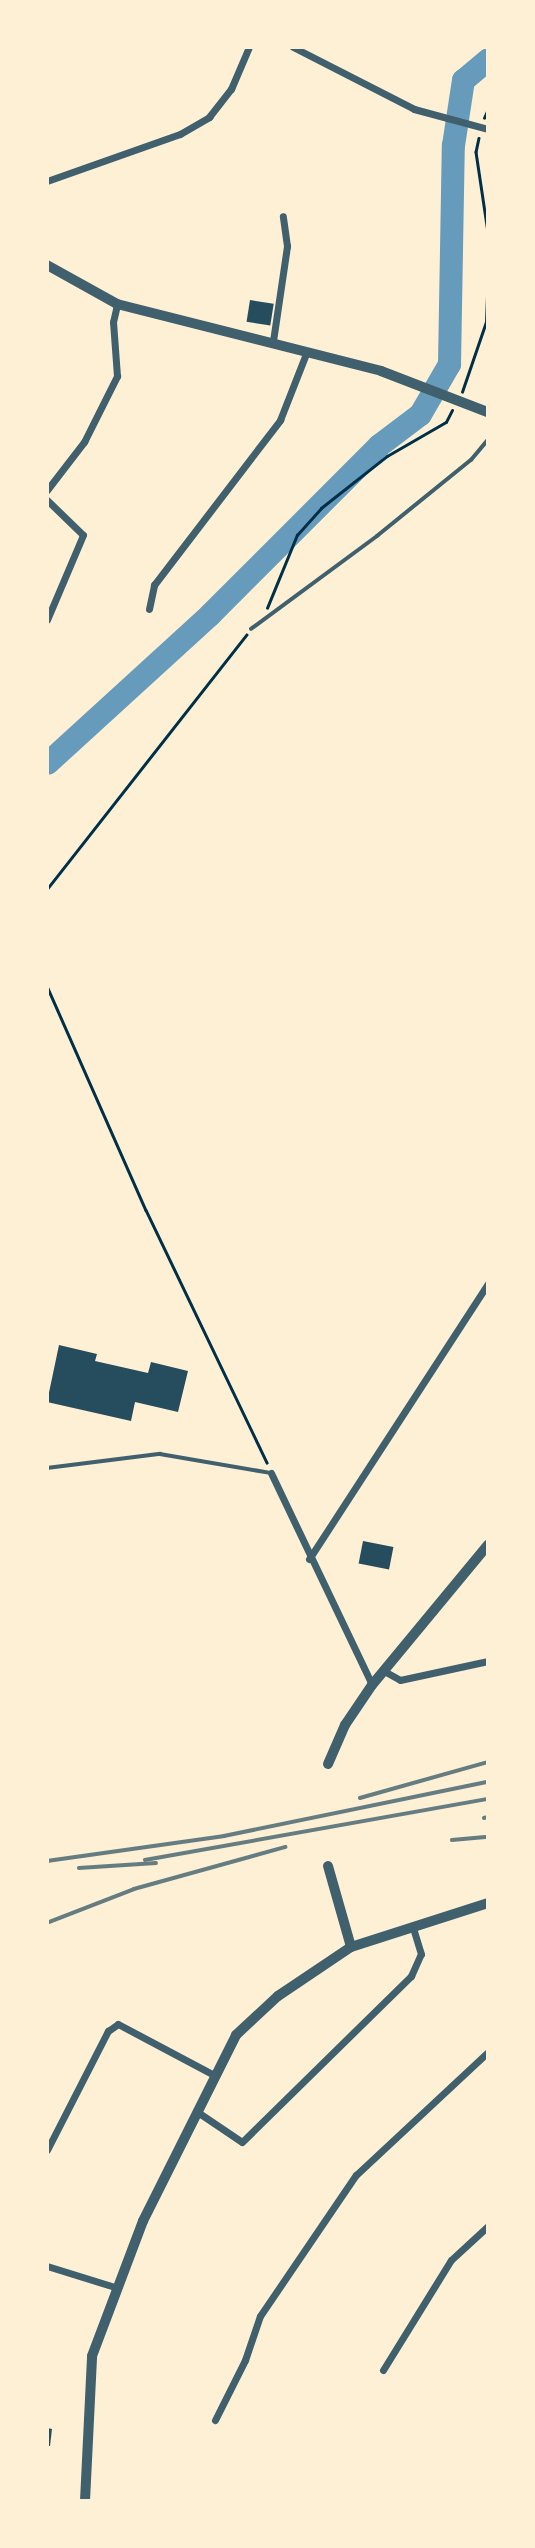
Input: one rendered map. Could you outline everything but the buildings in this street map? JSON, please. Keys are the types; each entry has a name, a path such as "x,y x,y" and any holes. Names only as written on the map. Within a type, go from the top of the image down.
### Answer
{"street":[{"path":"47,181 180,134 209,117 231,89 249,47"},
{"path":"293,47 426,113 481,128"},
{"path":"273,341 287,246 283,216"},
{"path":"47,265 117,304 307,350 405,381 487,413"},
{"path":"47,490 84,442 117,376 113,322 117,304"},
{"path":"149,609 153,585 280,420 307,350"},
{"path":"47,500 83,535 47,620"},
{"path":"309,1559 488,1283"},
{"path":"271,1473 309,1559 372,1685"},
{"path":"328,1764 345,1725 372,1685 488,1545"},
{"path":"384,1671 400,1680 488,1661"},
{"path":"328,1867 351,1947"},
{"path":"85,2501 92,2356 115,2287 214,2075 236,2035 252,2017 313,1969 351,1947 488,1903"},
{"path":"197,2111 242,2143 411,1976 421,1954 413,1928"},
{"path":"47,2150 108,2031 118,2024 214,2075"},
{"path":"215,2420 245,2360 260,2316 356,2175 488,2052"},
{"path":"383,2370 451,2260 488,2226"},
{"path":"47,2266 115,2287"}],"lane":[{"path":"251,629 377,537 471,460 488,440"},
{"path":"47,1468 160,1454 271,1473"}],"path":[{"path":"481,128 476,152 488,232"},
{"path":"266,611 297,535 321,508 387,456 446,422 471,374 486,322 488,270"},
{"path":"47,890 251,629"},
{"path":"47,986 146,1210 271,1473"}],"waterway":[{"path":"47,763 210,614 379,445 420,414 449,364 453,145 463,80 488,59"}],"railway":[{"path":"360,1798 488,1762"},
{"path":"47,1861 224,1836 488,1782"},
{"path":"145,1860 488,1799"},
{"path":"484,1818 488,1817"},
{"path":"452,1840 488,1837"},
{"path":"47,1923 134,1889 285,1847"},
{"path":"79,1868 156,1863"}]}
